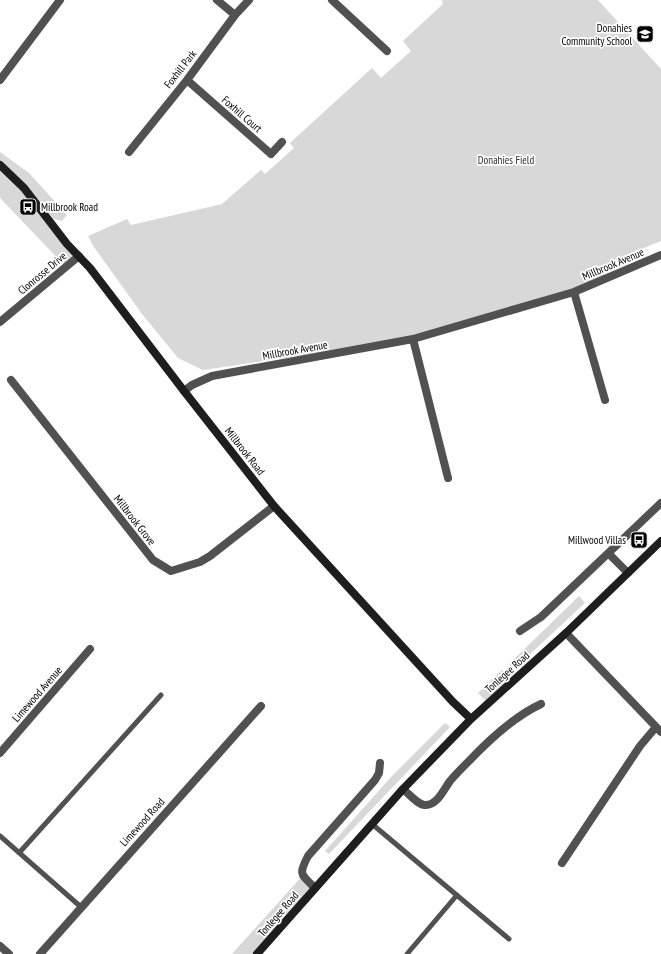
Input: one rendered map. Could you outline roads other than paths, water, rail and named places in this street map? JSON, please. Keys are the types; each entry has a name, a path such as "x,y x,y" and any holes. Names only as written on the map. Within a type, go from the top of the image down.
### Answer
{"street":[{"path":"0,80 60,0"},
{"path":"217,0 235,15"},
{"name":"Foxhill Park","path":"129,152 187,80 235,15 250,0"},
{"path":"332,0 387,51"},
{"name":"Foxhill Court","path":"187,80 271,154 282,142"},
{"name":"Millbrook Road","path":"0,165 24,188 67,244 95,274 184,392 274,506 471,720"},
{"name":"Millbrook Avenue","path":"184,392 192,385 212,376 413,339 574,292 661,255"},
{"name":"Clonrosse Drive","path":"0,322 79,256"},
{"name":"Millbrook Avenue","path":"574,292 605,400"},
{"path":"413,339 448,478"},
{"name":"Millbrook Grove","path":"11,380 152,560 171,572 200,562 210,556 274,506"},
{"path":"520,631 541,617 661,503"},
{"name":"Tonlegee Road","path":"257,954 403,789 471,720 566,633 661,541"},
{"path":"609,554 628,573"},
{"path":"562,863 640,746 659,729 566,633"},
{"name":"Limewood Avenue","path":"0,753 90,649"},
{"path":"403,789 421,804 426,806 433,803 451,780 470,760 510,723 527,710 540,704"},
{"name":"Limewood Road","path":"40,954 262,706"},
{"name":"Tonlegee Road","path":"315,888 302,875 301,869 308,856 375,780 379,772 380,763"},
{"path":"0,946 9,954"}],"lane":[{"path":"19,853 161,695"},
{"path":"372,824 509,939"},
{"path":"0,836 81,907"},
{"path":"407,954 456,895"}],"place":[{"name":"Donahies Community School","path":"645,34"},
{"name":"Millbrook Road","path":"28,207"},
{"name":"Millwood Villas","path":"639,540"}],"park label":[{"name":"Donahies Field","path":"506,160"}]}
